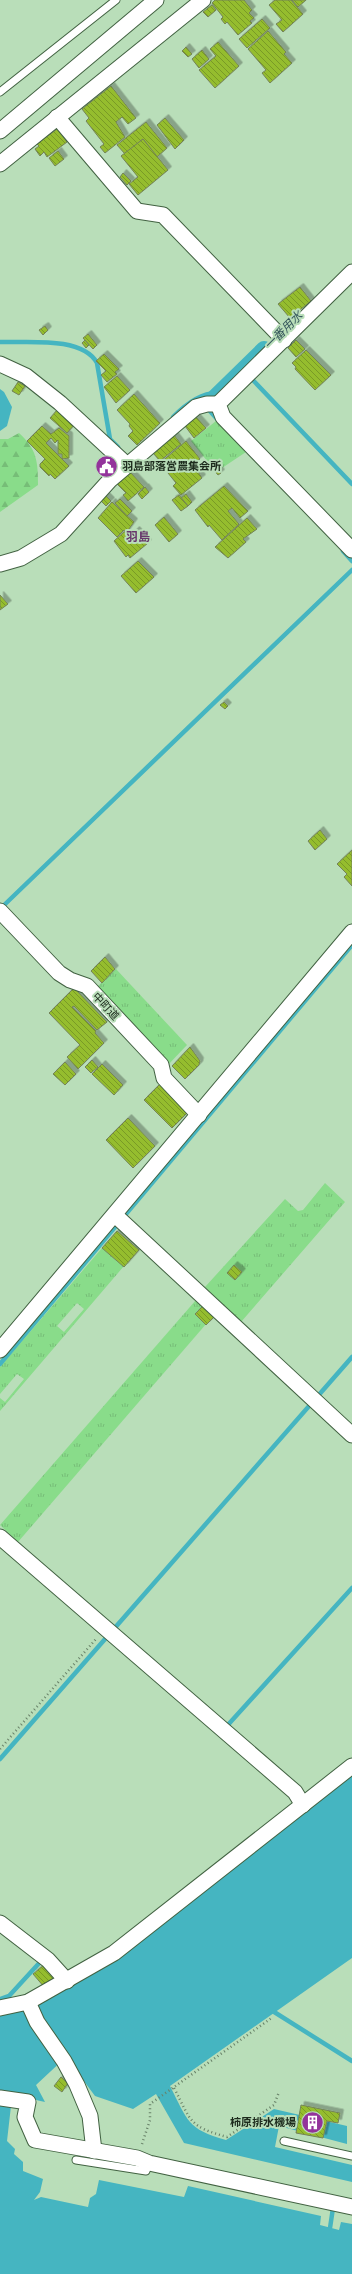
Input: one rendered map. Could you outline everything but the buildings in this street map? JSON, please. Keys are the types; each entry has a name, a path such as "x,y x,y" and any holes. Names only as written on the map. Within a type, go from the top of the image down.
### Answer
{"street":[{"path":"0,131 156,0"},
{"path":"0,164 60,121 202,0"},
{"path":"60,121 137,211 163,215 280,337"},
{"path":"0,564 21,558 61,534 125,463 196,407 207,404 218,404 280,337 352,272"},
{"path":"0,364 32,380 60,403 125,463"},
{"path":"218,404 223,417 352,550"},
{"name":"中町道","path":"1,912 59,973 87,986 161,1065 164,1078 199,1115"},
{"path":"0,1350 119,1218 199,1115 352,932"},
{"path":"119,1218 352,1435"},
{"path":"0,1537 295,1792 303,1805"},
{"path":"0,2008 28,2002 114,1953 352,1766"},
{"path":"0,1923 48,1960 66,1981"},
{"path":"28,2002 38,2022 64,2061 90,2116 94,2151"},
{"path":"0,2098 28,2102 25,2116 34,2140 143,2160 352,2207"}],"lane":[{"path":"0,92 116,0"},
{"path":"284,2141 352,2156"},
{"path":"76,2160 146,2171 143,2160"}],"path":[{"path":"0,1749 109,1631"},
{"path":"143,2160 150,2120 150,2104 274,2017"},
{"path":"173,2089 192,2122 203,2130 227,2137 274,2105 279,2092"}],"green space":[{"path":"216,421 246,452 222,468 218,462 212,467 191,441"},
{"path":"19,433 33,450 38,469 38,485 0,512 0,439 8,439"},
{"path":"116,969 187,1045 167,1066 96,988"},
{"path":"325,1183 345,1202 241,1322 205,1287 285,1199 298,1211 303,1210"},
{"path":"102,1248 124,1266 0,1411 0,1398 5,1402 24,1379 17,1374 0,1394 0,1367","holes":["77,1303 84,1309 64,1332 57,1326"]},
{"path":"196,1300 213,1316 18,1542 0,1525"}],"water":[{"path":"0,389 4,392 12,407 7,426 0,431"},
{"path":"352,1774 352,1958 170,2086 185,2116 190,2122 203,2132 226,2140 274,2109 347,2126 347,2144 279,2126 275,2147 352,2165 352,2182 184,2143 156,2094 133,2109 95,2096 66,2057 36,2085 45,2102 0,2092 0,2014 24,2007 36,2012 38,2004 111,1964"},
{"path":"0,2104 11,2106 7,2141 15,2149 14,2154 23,2162 23,2171 43,2179 40,2192 34,2200 41,2197 88,2207 90,2198 96,2194 99,2180 184,2197 188,2186 321,2216 320,2225 339,2230 341,2222 352,2224 352,2274 0,2274"}],"waterway":[{"path":"0,342 53,343 79,348 90,354 97,363 110,439 118,447"},
{"name":"一番用水","path":"214,398 264,349"},
{"path":"251,378 352,484"},
{"path":"173,417 199,397 212,393 218,393"},
{"path":"208,409 218,420"},
{"path":"343,551 352,561"},
{"path":"0,909 352,570"},
{"path":"0,1364 352,945"},
{"path":"0,1759 352,1357"},
{"path":"226,1727 352,1588"},
{"path":"0,1999 9,1996 42,1960"},
{"path":"271,2010 352,2061"},
{"path":"330,2228 333,2208"}],"place":[{"name":"羽島部落営農集会所","path":"107,466"},
{"name":"柿原排水機場","path":"312,2122"}],"district":[{"name":"羽島","path":"138,536"}]}
